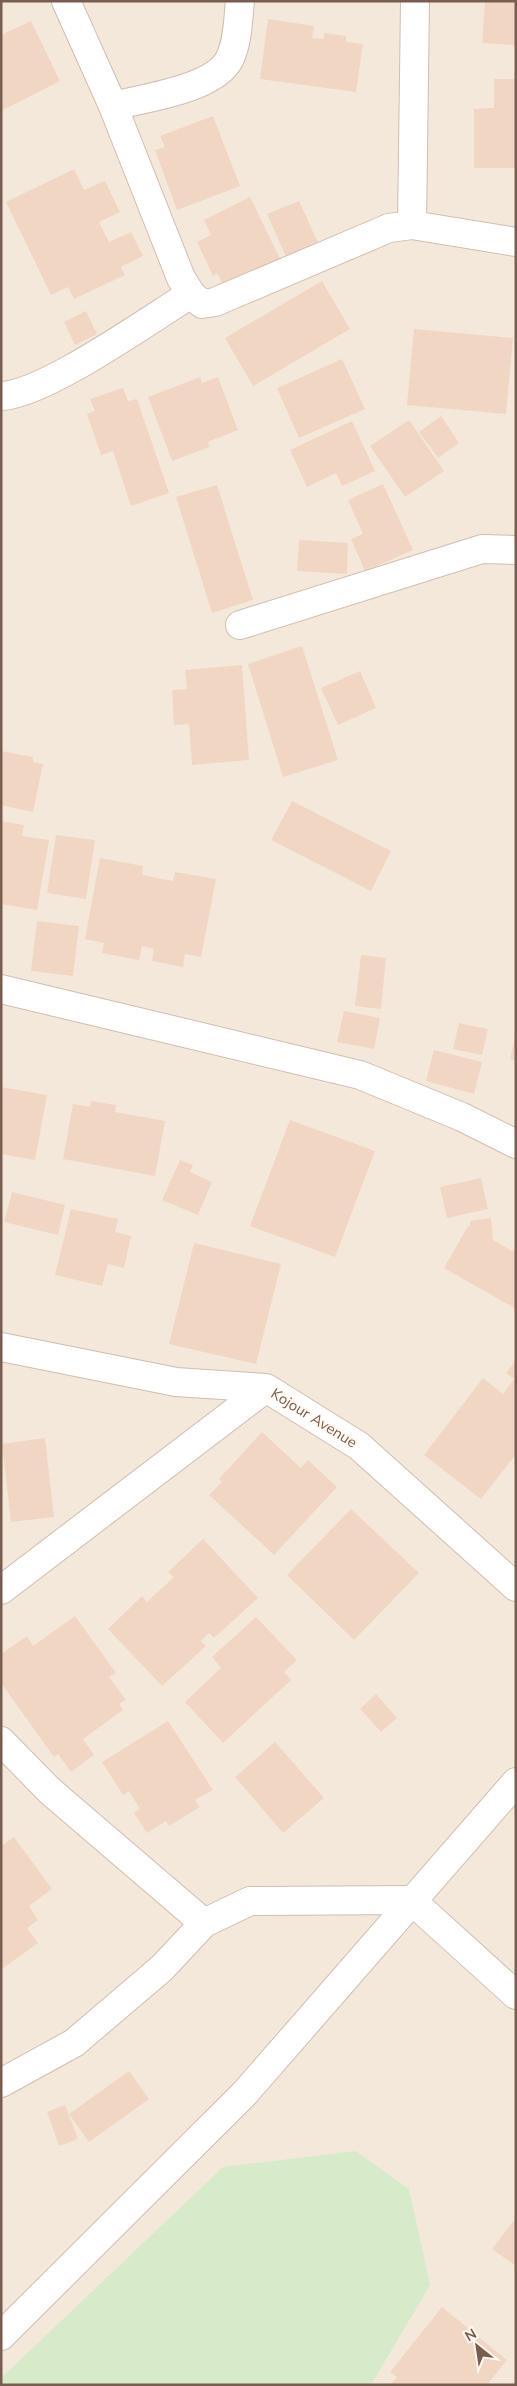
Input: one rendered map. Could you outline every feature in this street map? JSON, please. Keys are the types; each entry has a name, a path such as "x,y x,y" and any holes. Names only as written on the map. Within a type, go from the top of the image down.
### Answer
{"street":[{"path":"66,1 113,106 182,278 191,294 202,304 216,302 389,228 412,225 516,242"},
{"path":"113,106 202,83 220,72 230,58 240,1"},
{"path":"412,225 415,1"},
{"path":"1,396 14,396 63,373 191,294"},
{"path":"240,625 482,549 516,550"},
{"path":"1,989 360,1075 462,1117 516,1144"},
{"name":"Kojour Avenue","path":"1,1347 176,1382 266,1388 360,1446 516,1588"},
{"path":"1,1590 266,1388"},
{"path":"1,1742 50,1791 204,1923"},
{"path":"1,2336 245,2093 411,1900 516,1782"},
{"path":"1,2083 74,2043 162,1968 204,1923 250,1900 411,1900 516,1995"}],"shaded area":[{"path":"1,1 516,1 516,2385 1,2385"}],"green space":[{"path":"356,2151 409,2189 430,2285 371,2385 1,2385 1,2378 223,2167"}],"building":[{"path":"485,1 516,1 516,45 482,43"},
{"path":"268,19 314,26 312,38 324,39 324,33 346,36 346,42 363,44 356,92 260,79"},
{"path":"31,21 60,81 1,111 1,35"},
{"path":"494,79 516,79 516,168 474,168 474,109 494,108"},
{"path":"213,116 240,186 177,210 155,150 165,147 160,136"},
{"path":"74,169 84,190 105,181 120,212 99,222 109,242 131,232 143,256 121,267 125,275 74,299 68,287 51,295 6,202"},
{"path":"250,197 284,267 228,295 217,273 213,276 197,242 211,235 204,220"},
{"path":"299,201 320,247 288,261 267,214"},
{"path":"322,281 350,329 253,386 225,338"},
{"path":"86,311 97,334 75,345 64,322"},
{"path":"414,329 513,338 506,414 407,405"},
{"path":"342,359 365,409 299,438 277,388"},
{"path":"200,377 202,383 218,377 238,430 208,442 209,447 172,461 148,397"},
{"path":"123,388 128,401 137,399 169,493 131,506 113,451 101,455 87,414 95,411 90,399"},
{"path":"441,416 459,443 438,458 419,432"},
{"path":"409,420 444,471 405,497 370,446"},
{"path":"352,421 375,471 342,486 336,473 307,487 290,450"},
{"path":"383,484 413,550 365,571 351,539 363,534 348,500"},
{"path":"217,485 253,600 212,613 176,497"},
{"path":"299,540 348,543 347,574 297,571"},
{"path":"302,646 338,760 283,777 248,664"},
{"path":"242,665 249,760 192,765 189,724 174,725 172,690 187,689 185,670"},
{"path":"360,671 376,708 338,725 321,688"},
{"path":"1,751 33,757 33,762 43,764 33,812 1,805"},
{"path":"292,801 391,851 371,891 271,840"},
{"path":"1,821 24,825 22,836 49,840 37,910 1,904"},
{"path":"56,835 95,840 86,899 47,893"},
{"path":"100,858 143,866 142,875 173,881 175,872 216,879 201,957 185,954 183,967 152,961 154,949 142,946 139,960 102,953 104,943 85,939"},
{"path":"37,921 79,926 73,976 31,971"},
{"path":"361,955 386,958 381,1009 355,1006"},
{"path":"344,1011 380,1018 374,1049 337,1042"},
{"path":"459,1023 488,1029 482,1055 453,1049"},
{"path":"516,1038 516,1060 510,1059"},
{"path":"434,1050 482,1062 474,1094 426,1081"},
{"path":"1,1087 47,1095 35,1160 1,1154"},
{"path":"91,1101 116,1105 115,1112 165,1121 155,1176 63,1159 73,1104 90,1107"},
{"path":"290,1120 375,1151 335,1257 250,1226"},
{"path":"180,1160 193,1165 190,1172 212,1182 198,1215 162,1200"},
{"path":"481,1178 488,1209 447,1218 440,1187"},
{"path":"12,1192 65,1205 58,1235 4,1222"},
{"path":"71,1209 118,1219 115,1232 131,1236 124,1268 108,1264 102,1286 55,1275"},
{"path":"491,1218 493,1240 512,1251 516,1250 516,1309 444,1268 468,1226 470,1227 470,1221"},
{"path":"194,1243 281,1264 256,1364 169,1344"},
{"path":"516,1360 516,1454 481,1499 424,1455 483,1378 503,1394 514,1379 506,1373"},
{"path":"262,1432 301,1468 308,1460 337,1487 274,1555 209,1495 222,1482 219,1479"},
{"path":"45,1438 54,1517 11,1522 2,1444"},
{"path":"351,1509 419,1573 354,1640 287,1575"},
{"path":"203,1539 258,1598 214,1638 209,1633 201,1641 206,1646 162,1686 108,1629 142,1596 147,1602 174,1577 168,1572"},
{"path":"75,1616 116,1673 109,1677 126,1700 119,1704 123,1710 83,1739 94,1755 71,1772 58,1754 54,1757 1,1683 1,1654 27,1636 33,1646"},
{"path":"256,1617 297,1660 284,1672 291,1680 223,1743 185,1702 221,1668 212,1657"},
{"path":"376,1694 397,1718 381,1732 360,1709"},
{"path":"168,1721 213,1790 195,1800 200,1807 169,1826 166,1821 147,1833 134,1813 140,1809 129,1791 123,1795 102,1762"},
{"path":"275,1742 324,1798 283,1833 235,1777"},
{"path":"14,1837 52,1889 29,1906 38,1920 27,1928 38,1943 2,1969 1,1846"},
{"path":"129,2071 149,2099 89,2142 69,2114"},
{"path":"65,2105 78,2139 59,2146 47,2112"},
{"path":"516,2218 516,2266 492,2249"},
{"path":"442,2307 507,2360 487,2385 390,2385 397,2377 390,2372"}]}
